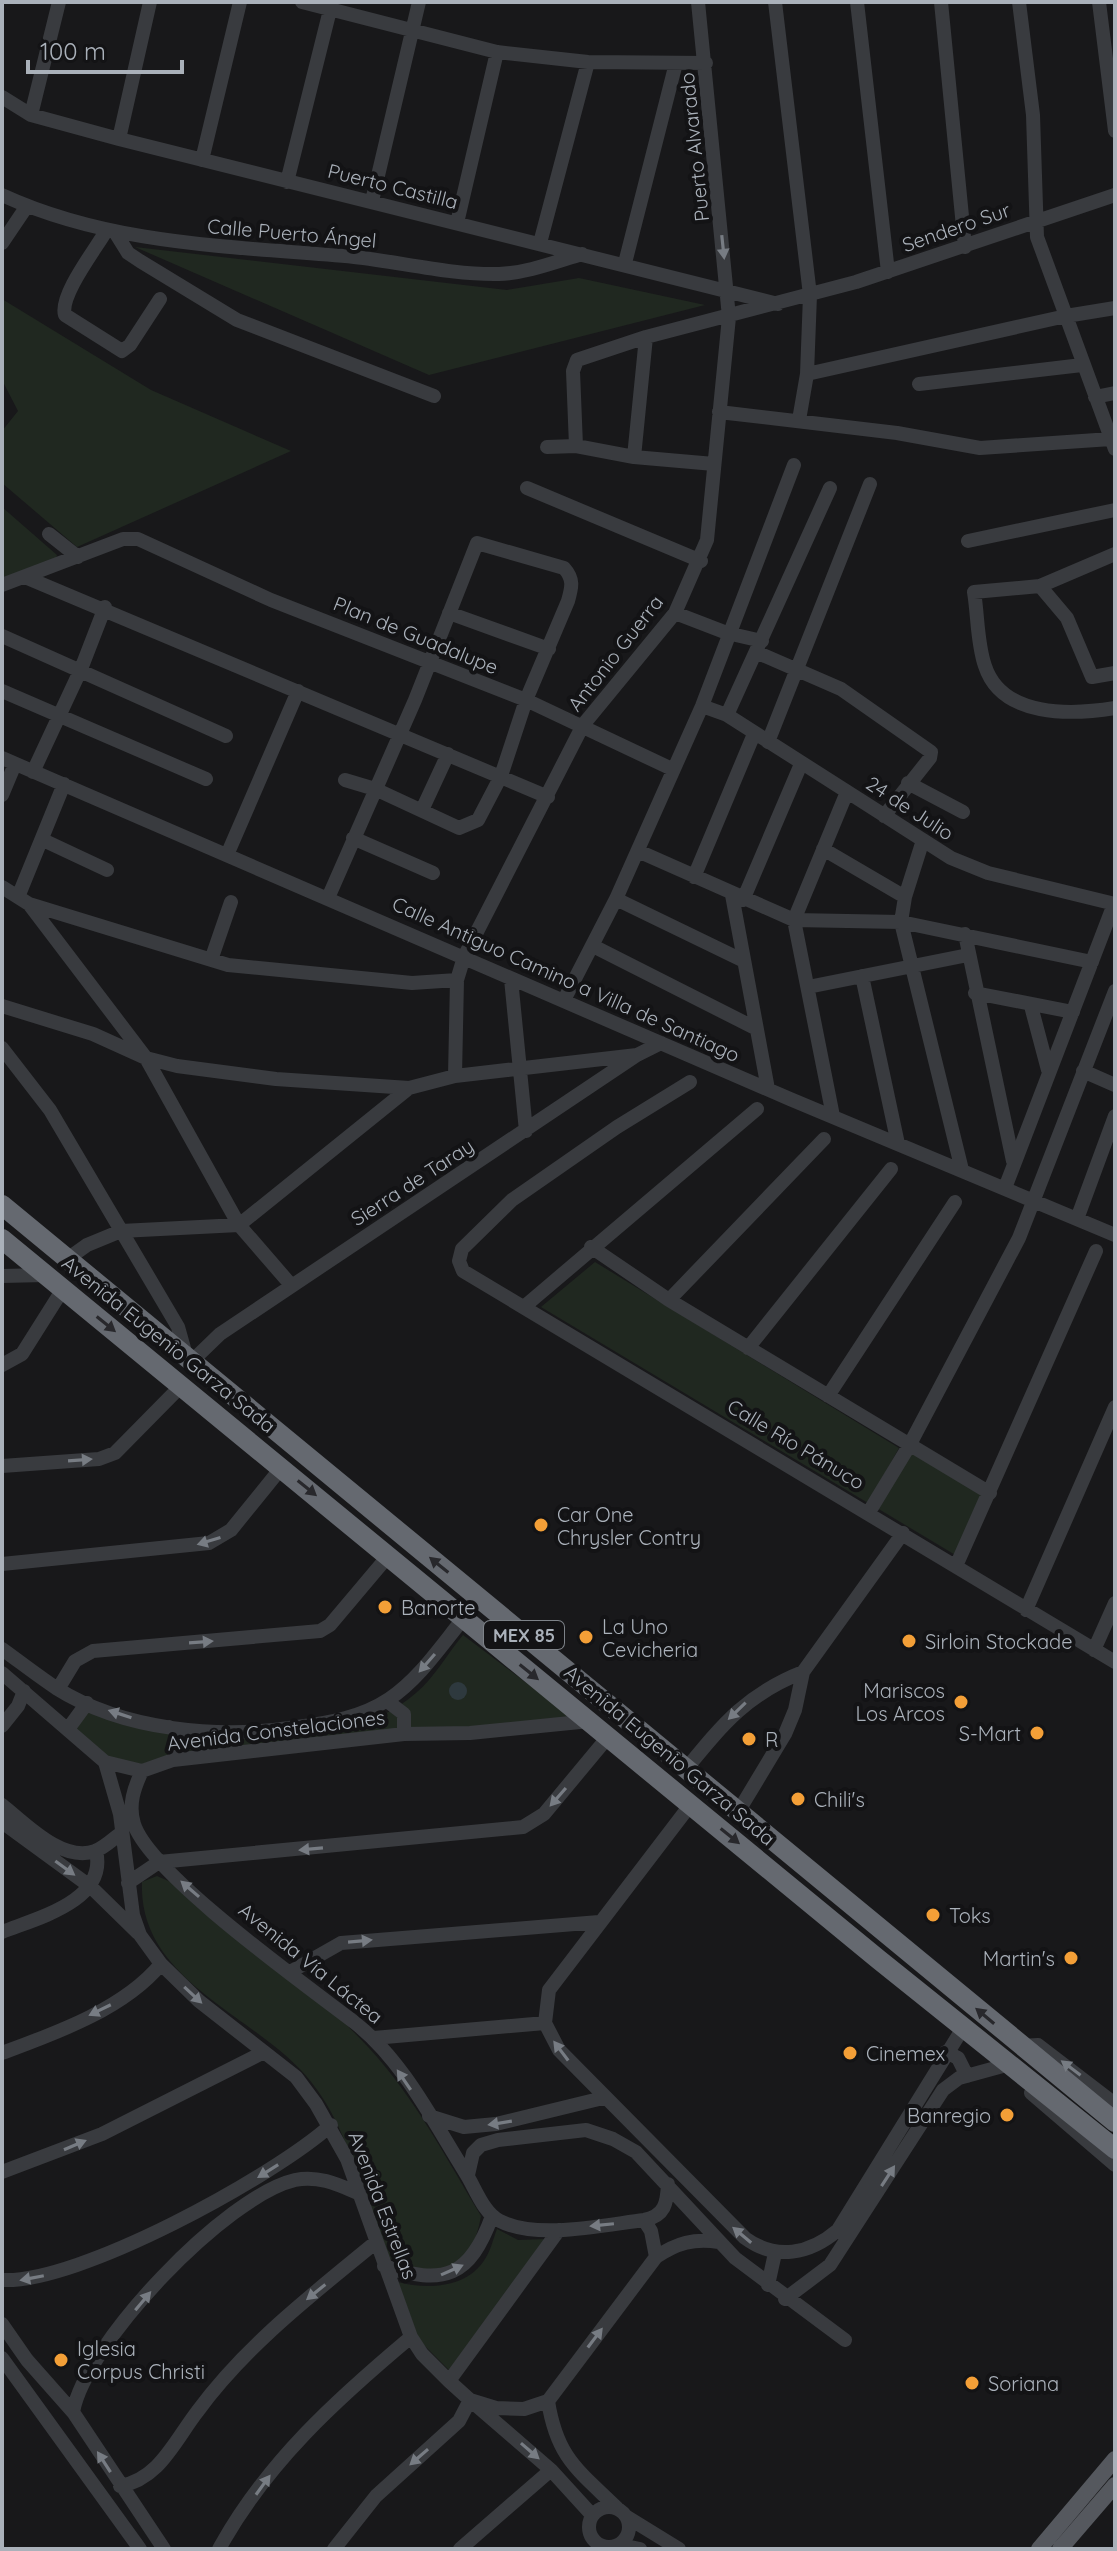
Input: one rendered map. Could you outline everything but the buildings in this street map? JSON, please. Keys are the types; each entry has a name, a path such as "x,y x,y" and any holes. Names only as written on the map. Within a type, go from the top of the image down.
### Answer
{"highway":[{"name":"Avenida Eugenio Garza Sada","path":"2,1205 1021,2046 1026,2070 1115,2149"},
{"name":"Avenida Eugenio Garza Sada","path":"2,1239 963,2028 1026,2070 1115,2122"}],"main road":[{"path":"1039,2549 1115,2459"},
{"path":"1060,2549 1115,2485"}],"street":[{"path":"31,115 59,2"},
{"path":"119,139 150,2"},
{"path":"202,160 240,2"},
{"path":"302,2 497,52 588,62 706,63"},
{"path":"372,201 419,2"},
{"name":"Puerto Alvarado","path":"698,2 729,317"},
{"path":"775,2 810,295 807,374 799,420"},
{"path":"857,2 888,272"},
{"path":"941,2 965,247"},
{"path":"719,412 799,420 980,448 1113,444 1037,237 1033,115 1019,2"},
{"path":"1099,2 1115,131"},
{"path":"287,182 330,10"},
{"path":"457,223 497,52"},
{"path":"540,243 588,62"},
{"path":"625,263 676,63"},
{"name":"Puerto Castilla","path":"2,97 31,115 119,139 625,263 778,304"},
{"name":"Calle Puerto Ángel","path":"2,195 110,232 245,251 343,256 497,274 582,254"},
{"name":"Sendero Sur","path":"810,295 965,247 1115,195"},
{"path":"2,243 27,206"},
{"path":"160,299 130,345 122,351 65,315 63,305 68,292 110,232 128,253 237,320 434,396"},
{"path":"576,446 573,371 577,360 646,337 810,295"},
{"path":"807,374 1066,316 1115,308"},
{"name":"Antonio Guerra","path":"455,1076 457,980 464,957 583,725 675,613 701,561 711,522 729,317"},
{"path":"634,457 646,337"},
{"path":"919,384 1082,365"},
{"path":"1095,397 1115,393"},
{"path":"547,447 576,446 634,457 714,464"},
{"path":"564,1000 616,899 702,706 727,633 794,465"},
{"path":"768,742 856,526 870,484"},
{"path":"527,488 701,561"},
{"path":"727,715 830,488"},
{"path":"968,541 1115,510"},
{"path":"49,534 78,557"},
{"name":"Plan de Guadalupe","path":"78,557 123,539 143,541 271,600 526,700 672,769"},
{"path":"328,898 353,838 375,789 399,735 430,662 477,543 564,568 570,574 572,588 526,700 501,776 478,820 459,828 375,789 345,780"},
{"path":"1115,554 1040,586 974,592 985,666 997,686 1009,696 1041,710 1072,713 1115,708"},
{"path":"2,585 78,557"},
{"path":"25,577 105,607 548,797"},
{"path":"1040,586 1067,618 1086,668 1096,678 1115,673"},
{"path":"33,772 81,669 105,607"},
{"path":"449,613 549,649"},
{"path":"675,613 760,647 869,705 928,750 930,758 884,816"},
{"path":"2,636 226,736"},
{"path":"2,691 206,779"},
{"path":"227,855 298,691"},
{"name":"24 de Julio","path":"702,706 727,715 951,858 988,873 1115,904"},
{"path":"694,877 754,734"},
{"path":"422,810 448,754"},
{"path":"2,795 9,761"},
{"name":"Calle Antiguo Camino a Villa de Santiago","path":"9,761 511,979 1115,1235"},
{"path":"768,1089 744,961 738,898 801,764"},
{"path":"908,783 963,812"},
{"path":"24,900 64,784"},
{"path":"833,1116 794,920 847,792"},
{"path":"353,838 433,873"},
{"path":"43,840 107,870"},
{"path":"923,840 905,897 901,922 962,1170"},
{"path":"823,849 905,897"},
{"path":"638,851 738,898 794,920 901,922 1092,962"},
{"path":"2,887 24,900 211,960 380,981 412,983 457,980"},
{"path":"616,899 744,961"},
{"path":"24,900 146,1058 239,1225 291,1285"},
{"path":"211,960 231,902"},
{"path":"1005,1188 1048,1070 1115,904"},
{"path":"965,934 975,993 1014,1161"},
{"path":"593,946 755,1028"},
{"path":"808,987 968,955"},
{"path":"862,976 898,1144"},
{"path":"511,979 526,1131"},
{"path":"869,1512 909,1446 1019,1238 1115,991"},
{"path":"975,993 1073,1012"},
{"path":"2,1006 93,1034 146,1058 208,1071 415,1087 455,1076 637,1055"},
{"path":"1031,1006 1048,1070"},
{"name":"Sierra de Taray","path":"189,1361 220,1334 291,1285 637,1055 661,1043"},
{"path":"2,1048 50,1110 178,1327 189,1361"},
{"path":"1083,1071 1115,1085"},
{"name":"Calle Río Pánuco","path":"690,1082 617,1127 512,1200 462,1249 459,1261 469,1275 1115,1662"},
{"path":"66,1260 87,1245 121,1231 239,1225 415,1087"},
{"path":"525,1306 757,1109"},
{"path":"1077,1219 1115,1116"},
{"path":"669,1300 824,1139"},
{"path":"748,1348 891,1169"},
{"path":"828,1396 955,1202"},
{"path":"591,1247 669,1300 990,1493"},
{"path":"956,1566 1096,1251"},
{"path":"2,1276 45,1275"},
{"path":"2,1365 22,1354 63,1289"},
{"path":"2,1466 99,1459 115,1453 182,1385"},
{"path":"1026,1610 1115,1407"},
{"path":"2,1564 209,1543 231,1530 282,1467"},
{"path":"738,1812 785,1734 795,1710 803,1672 903,1533"},
{"path":"58,1689 75,1661 93,1651 320,1631 330,1625 389,1555"},
{"path":"1094,1650 1115,1603"},
{"name":"Avenida Constelaciones","path":"2,1649 58,1689 87,1703 200,1733 254,1734 338,1721 387,1701 423,1668 463,1619"},
{"path":"686,1769 738,1707 775,1683 803,1672"},
{"path":"2,1673 105,1762 142,1771"},
{"path":"2,1726 18,1706 24,1691"},
{"path":"387,1701 404,1714 404,1734"},
{"path":"68,1729 87,1703"},
{"name":"Avenida Constelaciones","path":"142,1771 173,1760 404,1734 470,1733 590,1721"},
{"path":"169,1727 176,1731 180,1746 173,1760"},
{"path":"105,1762 117,1797 128,1883 159,1862 510,1831 544,1814 608,1737"},
{"name":"Avenida Vía Láctea","path":"142,1771 134,1790 131,1811 142,1841 159,1862 374,2038 429,2116 492,2216"},
{"path":"691,1804 549,1990 545,2023 559,2050 608,2103 756,2247 775,2253 814,2248 844,2222 963,2028"},
{"path":"2,1805 65,1850 96,1851 121,1833"},
{"name":"Avenida Estrellas","path":"2,1822 91,1887 140,1935 161,1964 199,2001 296,2077 331,2125 360,2194 411,2337 422,2354 551,2470 592,2515"},
{"path":"2,1932 51,1912 91,1887 98,1868 96,1851"},
{"name":"Avenida Estrellas","path":"128,1883 140,1935"},
{"path":"290,1972 341,1943 599,1922"},
{"path":"2,2053 118,2000 143,1984 161,1964"},
{"path":"374,2038 545,2023"},
{"path":"1021,2046 1038,2045 1115,2104"},
{"path":"2,2172 102,2134 264,2052"},
{"path":"946,2052 958,2058 967,2076"},
{"path":"785,2299 830,2265 943,2090 967,2076 1026,2070 1026,2089 1115,2165"},
{"path":"429,2116 464,2127 608,2103"},
{"path":"603,2134 608,2103"},
{"path":"556,2110 553,2121 563,2134"},
{"path":"2,2280 43,2277 191,2214 268,2173 331,2125"},
{"path":"464,2127 463,2141 476,2149"},
{"path":"476,2149 498,2140 586,2130 603,2134 636,2152 719,2242 768,2285 845,2340"},
{"path":"468,2175 476,2149"},
{"path":"73,2412 81,2384 95,2359 171,2267 204,2237 250,2203 286,2183 314,2178 360,2194"},
{"path":"384,2266 424,2277 450,2274 462,2268 478,2250 492,2216 517,2227 559,2230 644,2220 656,2216 665,2207 668,2184"},
{"path":"191,2214 204,2237"},
{"path":"644,2220 651,2231 656,2257"},
{"path":"449,2381 559,2230"},
{"path":"679,2549 622,2513 565,2455 552,2428 548,2401 656,2257 671,2247 692,2240 719,2242"},
{"path":"120,2486 136,2483 151,2474 198,2410 256,2346 376,2242"},
{"path":"814,2248 830,2265"},
{"path":"768,2285 775,2253"},
{"path":"2,2324 27,2360 73,2412 164,2549"},
{"path":"219,2549 303,2435 346,2391 411,2337"},
{"path":"2,2358 140,2549"},
{"path":"334,2549 383,2488 459,2421 470,2400"},
{"name":"Avenida Estrellas","path":"470,2400 513,2410 548,2401"},
{"path":"63,2444 73,2442 83,2430"},
{"path":"1054,2531 1062,2512 1115,2450"},
{"path":"460,2549 551,2470"},
{"path":"1072,2535 1088,2524 1115,2495"},
{"path":"622,2513 599,2509 592,2515 587,2544 640,2549"},
{"path":"610,2547 630,2527 622,2513"}],"shaded area":[{"path":"135,247 507,290 579,278 705,305 429,375"},
{"path":"2,299 151,390 291,451 77,547 2,483 2,431 18,411 2,380"},
{"path":"2,507 57,555 55,561 2,580"},
{"path":"595,1262 899,1448 868,1503 541,1307"},
{"path":"910,1450 987,1494 957,1556 877,1508"},
{"path":"463,1635 574,1719 471,1731 186,1751 182,1733 272,1736 335,1730 364,1722 391,1710 423,1687"},
{"path":"458,1682 467,1691 458,1700 449,1691"},
{"path":"90,1707 171,1732 177,1750 151,1766 112,1761 76,1730"},
{"path":"157,1876 173,1883 299,1983 347,2025 386,2067 429,2129 481,2216 473,2243 458,2262 442,2270 428,2272 405,2267 386,2255 346,2143 312,2083 290,2059 206,1996 181,1973 160,1947 146,1917 142,1882"},
{"path":"497,2229 518,2240 547,2239 451,2372 419,2340 398,2282 434,2286 468,2276 485,2259"}],"place":[{"name":"Car One Chrysler Contry","path":"541,1525"},
{"name":"Banorte","path":"385,1607"},
{"name":"La Uno Cevicheria","path":"586,1637"},
{"name":"Sirloin Stockade","path":"909,1641"},
{"name":"Mariscos Los Arcos","path":"961,1702"},
{"name":"S-Mart","path":"1037,1733"},
{"name":"R","path":"749,1739"},
{"name":"Chili's","path":"798,1799"},
{"name":"Toks","path":"933,1915"},
{"name":"Martin's","path":"1071,1958"},
{"name":"Cinemex","path":"850,2053"},
{"name":"Banregio","path":"1007,2115"},
{"name":"Iglesia Corpus Christi","path":"61,2360"},
{"name":"Soriana","path":"972,2383"}]}
